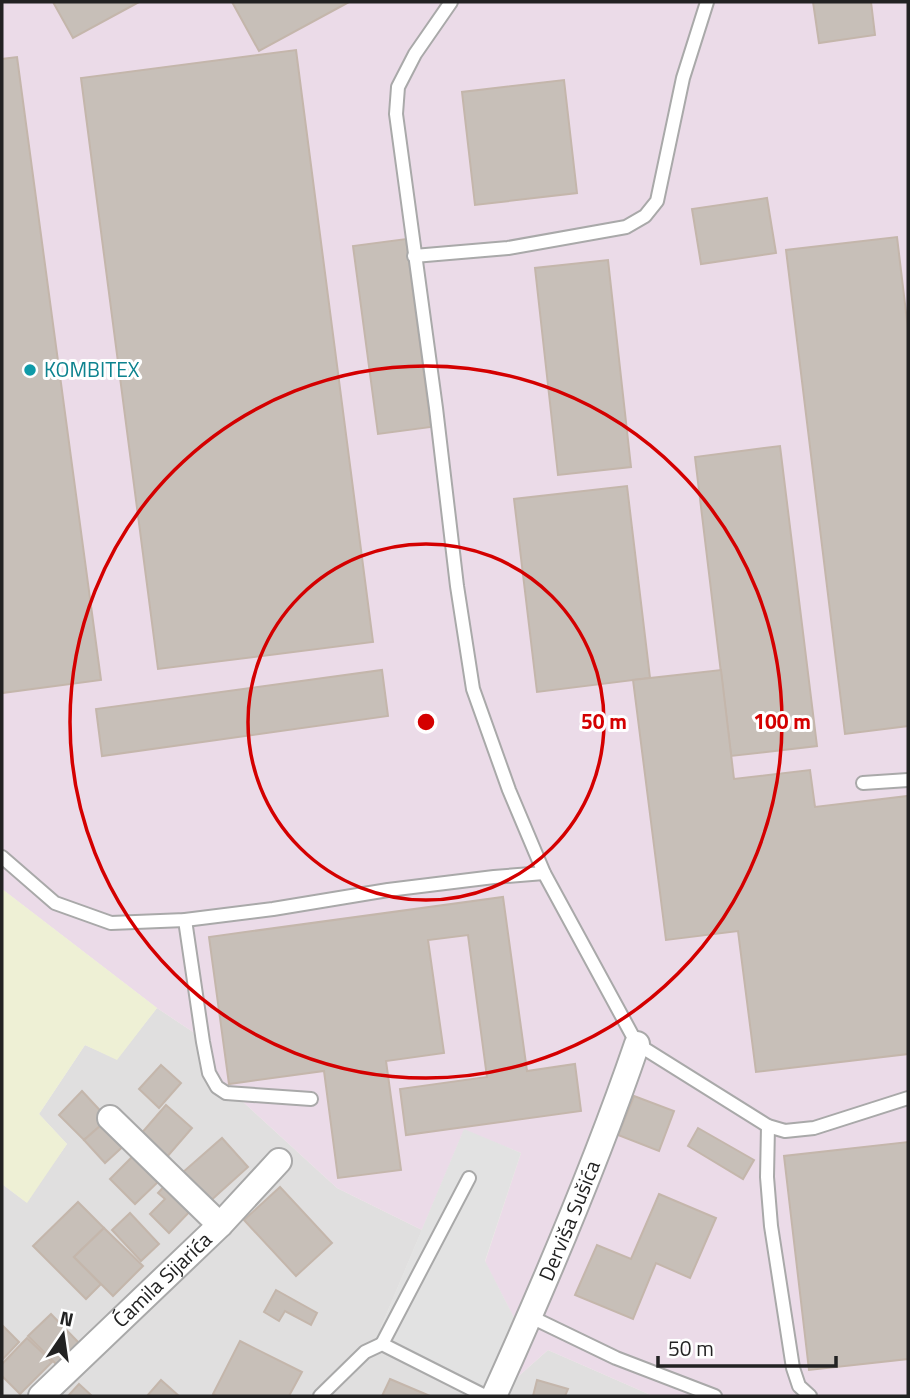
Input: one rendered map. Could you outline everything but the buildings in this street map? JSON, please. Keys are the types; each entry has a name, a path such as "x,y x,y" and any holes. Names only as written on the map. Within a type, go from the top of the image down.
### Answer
{"street":[{"name":"Derviša Sušića","path":"494,1396 611,1121 637,1044"},
{"path":"110,1118 220,1225"},
{"name":"Ćamila Sijarića","path":"41,1396 220,1225 279,1161"}],"lane":[{"path":"451,2 415,54 398,87 396,114 457,586 473,689 509,790 544,873 637,1044 768,1126 785,1131 814,1128 908,1098"},
{"path":"414,256 522,246 626,227 645,216 657,201 683,78 707,2"},
{"path":"863,783 908,780"},
{"path":"2,857 55,903 111,923 185,920 388,890 544,873"},
{"path":"185,920 203,1042 209,1073 217,1087 226,1093 311,1099"},
{"path":"768,1126 767,1177 771,1226 787,1335 799,1386 810,1396"},
{"path":"320,1396 365,1352 382,1344 469,1178"},
{"path":"529,1316 616,1358 715,1396"},
{"path":"382,1344 485,1396"}],"shaded area":[{"path":"2,2 908,2 908,1396 653,1396 548,1350 496,1396 522,1333 485,1262 521,1153 464,1130 422,1230 337,1188 217,1078 193,1032 157,1008 2,889"},
{"path":"157,1008 193,1032 217,1078 337,1188 422,1230 381,1327 485,1396 2,1396 2,1184 26,1202 67,1144 39,1114 85,1045 117,1059"},
{"path":"464,1129 521,1153 485,1261 522,1333 494,1396 382,1344 381,1327"},
{"path":"548,1350 653,1396 496,1396"}],"green space":[{"path":"2,889 157,1008 117,1060 85,1045 39,1114 67,1144 27,1203 2,1184"}],"place":[{"name":"KOMBITEX","path":"30,370"}]}
